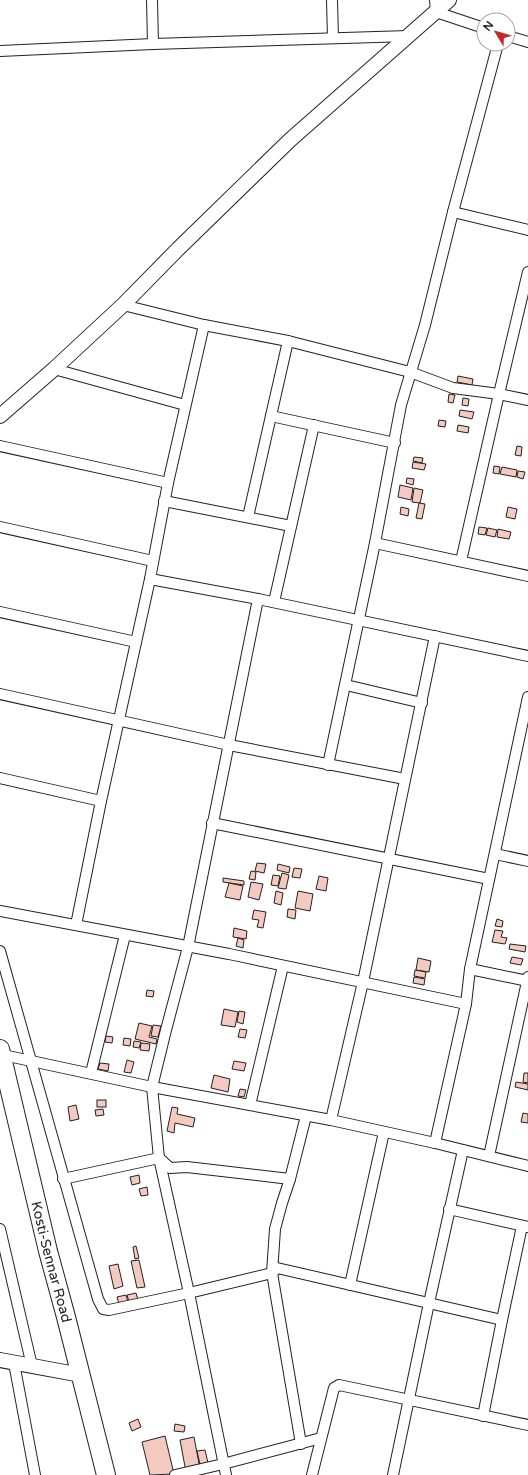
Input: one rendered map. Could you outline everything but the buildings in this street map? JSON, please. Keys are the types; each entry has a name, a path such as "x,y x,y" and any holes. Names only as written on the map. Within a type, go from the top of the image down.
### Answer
{"highway":[{"name":"Kosti-Sennar Road","path":"0,1051 48,1251 106,1475"}],"street":[{"path":"152,0 153,44"},
{"path":"332,0 333,38"},
{"path":"0,416 54,369 123,305 290,140 409,36 435,6 449,0"},
{"path":"435,6 476,24"},
{"path":"0,51 153,44 409,36"},
{"path":"516,38 528,42"},
{"path":"328,765 375,543 401,405 425,325 453,212 496,52"},
{"path":"453,212 528,230"},
{"path":"461,561 528,272"},
{"path":"123,305 204,325 288,341 410,372 453,388 499,394 528,400"},
{"path":"76,925 101,801 150,578 164,501 204,325"},
{"path":"248,517 288,341"},
{"path":"54,369 185,405"},
{"path":"271,416 395,443"},
{"path":"274,602 314,425"},
{"path":"0,446 168,483"},
{"path":"164,501 291,526"},
{"path":"0,527 153,561"},
{"path":"375,543 528,576"},
{"path":"150,578 274,602 528,656"},
{"path":"226,1475 189,1293 159,1158 152,1087 188,947 258,599"},
{"path":"0,612 136,642"},
{"path":"331,1120 363,982 435,636"},
{"path":"346,685 422,703"},
{"path":"0,694 229,745 405,780"},
{"path":"435,1143 466,1004 470,969 528,697"},
{"path":"0,778 101,801"},
{"path":"212,824 489,879"},
{"path":"495,854 528,862"},
{"path":"0,911 284,966 466,1004"},
{"path":"91,1073 125,935"},
{"path":"0,951 98,1299 103,1309 109,1310 189,1293 272,1273 277,1268 502,1320"},
{"path":"250,1105 284,966"},
{"path":"470,969 528,979 489,1156"},
{"path":"0,1051 8,1056 152,1087 331,1120 435,1143 528,1166"},
{"path":"301,1444 272,1273 275,1229 290,1179 306,1116"},
{"path":"350,1285 384,1132"},
{"path":"393,1475 449,1209 463,1150"},
{"path":"64,1179 159,1158"},
{"path":"159,1158 170,1168 187,1167 290,1179"},
{"path":"449,1209 525,1226 502,1320 483,1416"},
{"path":"0,1229 32,1366"},
{"path":"0,1360 81,1375"},
{"path":"14,1363 35,1475"},
{"path":"312,1475 320,1438 334,1388 337,1386 342,1385 528,1425"},
{"path":"175,1475 223,1464 320,1438"}]}
